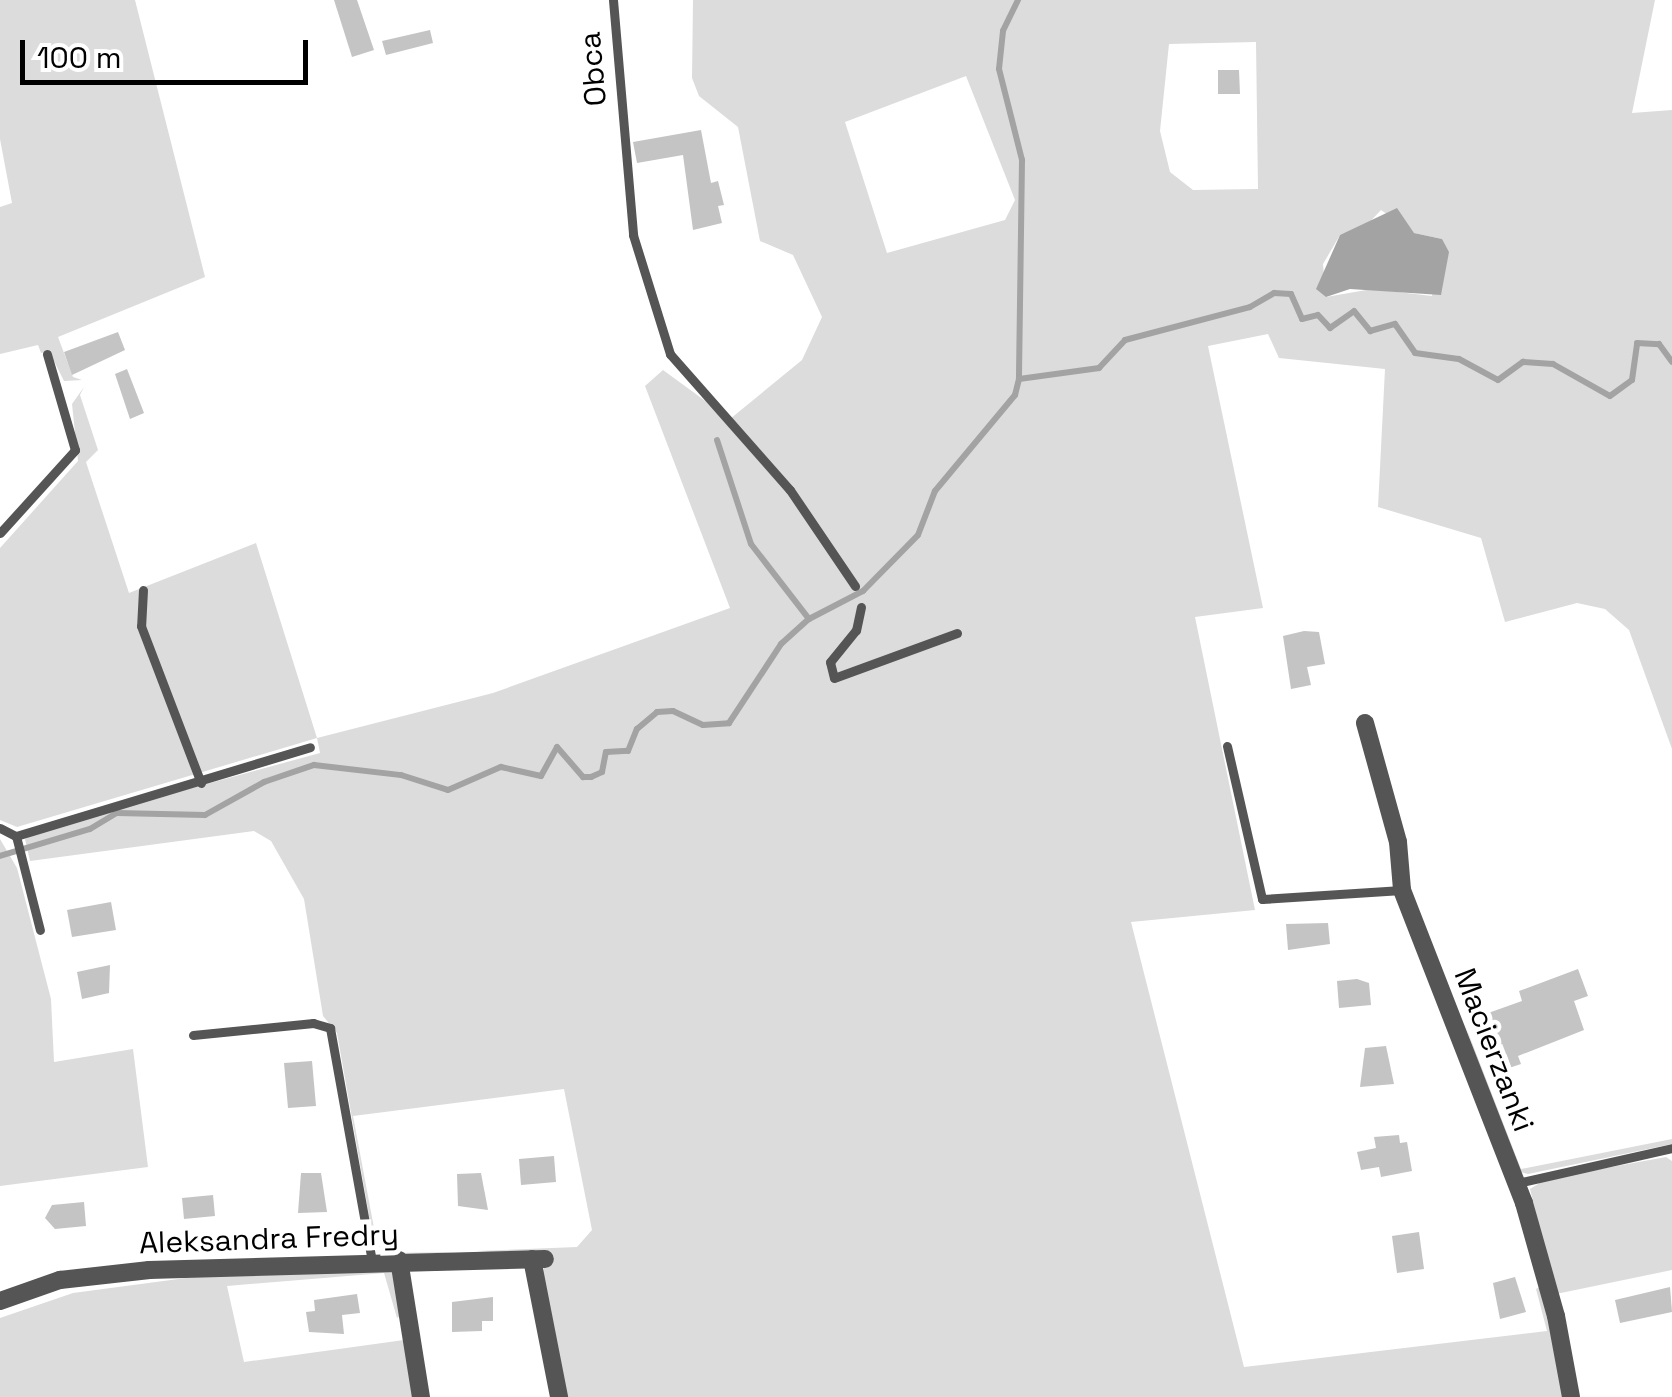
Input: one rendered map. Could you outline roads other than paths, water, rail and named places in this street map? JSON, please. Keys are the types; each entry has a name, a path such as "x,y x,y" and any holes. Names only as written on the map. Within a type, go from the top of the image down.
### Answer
{"street":[{"name":"Macierzanki","path":"1366,723 1398,842 1402,890 1518,1183 1548,1283 1570,1397"},
{"name":"Aleksandra Fredry","path":"0,1300 77,1276 400,1260 538,1259 559,1397"},
{"path":"400,1260 421,1397"}],"lane":[{"name":"Obca","path":"613,0 633,235 670,354 790,490 855,586"},
{"path":"0,534 75,450 48,354"},
{"path":"143,590 140,626 201,783"},
{"path":"861,607 856,630 830,662 834,678 957,634"},
{"path":"1227,746 1262,899 1402,890"},
{"path":"17,840 310,747"},
{"path":"0,828 17,840 40,930"},
{"path":"193,1035 312,1023 330,1028 372,1262"},
{"path":"1518,1183 1672,1148"}],"waterway":[{"path":"1018,0 1003,31 999,69 1022,160 1019,379"},
{"path":"0,856 90,829 117,813 205,815 264,782 314,765 401,775 448,790 501,767 541,776 557,747 583,777 591,777 602,772 606,752 628,751 637,729 657,712 673,711 703,725 729,723 781,644 809,619 863,591 918,535 935,491 1015,395 1019,379 1099,368 1125,340 1250,307 1274,293 1291,294 1302,319 1318,315 1330,328 1354,311 1370,331 1395,324 1415,353 1459,359 1498,380 1523,362 1553,364 1610,396 1632,380 1637,343 1659,344 1672,362"},
{"path":"717,440 751,544 809,619"}]}
